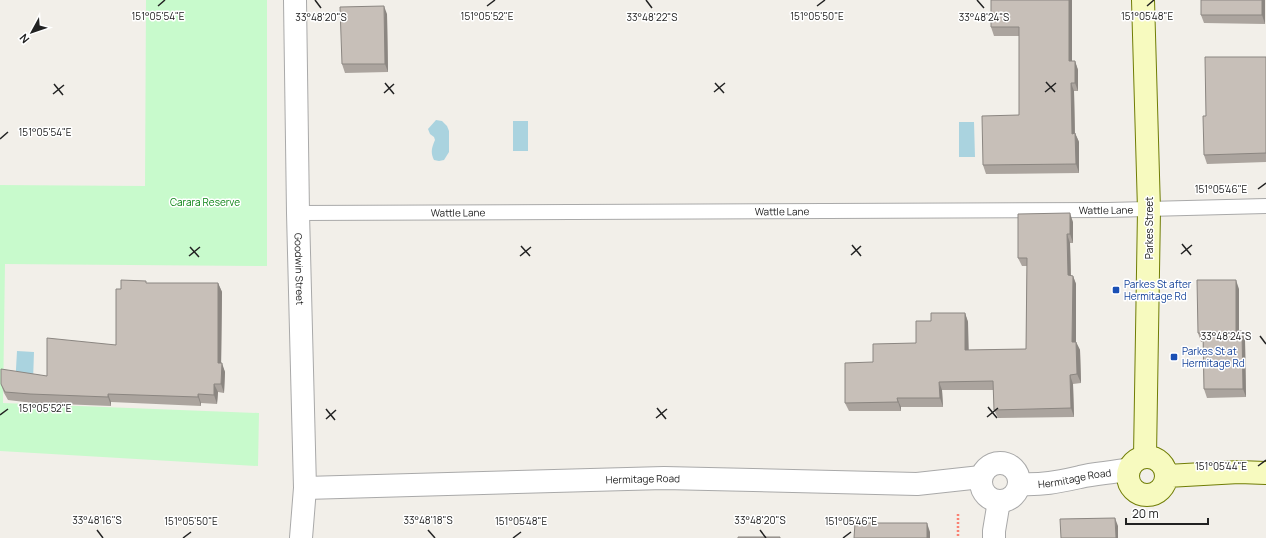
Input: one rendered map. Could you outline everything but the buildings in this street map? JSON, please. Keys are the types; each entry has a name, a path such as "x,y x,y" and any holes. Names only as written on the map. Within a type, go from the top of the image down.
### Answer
{"street":[{"name":"Goodwin Street","path":"295,0 298,213 305,488 301,538"},
{"name":"Parkes Street","path":"1137,463 1149,210 1143,0"},
{"path":"1152,457 1162,463 1167,476 1166,482 1162,488 1157,492 1144,495 1133,488 1128,476 1137,463 1152,457"},
{"path":"1000,462 1012,467 1019,478 1019,484 1014,495 1010,498 999,501 984,494 981,477 984,471 994,463 1000,462"},
{"name":"Hermitage Road","path":"1019,484 1038,485 1052,483 1137,463"},
{"path":"1167,476 1239,472 1266,473"},
{"name":"Hermitage Road","path":"305,488 664,478 917,484 981,477"},
{"path":"994,538 999,501"}],"lane":[{"name":"Wattle Lane","path":"298,213 1149,210 1266,206"}],"path":[{"path":"958,514 958,538"}],"green space":[{"name":"Carara Reserve","path":"146,0 267,0 267,266 5,264 3,403 259,413 258,466 0,451 0,185 145,186"}],"water":[{"path":"436,120 442,121 447,126 449,131 449,152 444,160 439,161 434,160 432,150 435,140 428,129"},
{"path":"513,121 528,121 528,151 513,151"},
{"path":"959,122 974,122 975,157 959,157"},
{"path":"17,351 34,352 33,381 15,387"}],"place":[{"name":"Parkes St after Hermitage Rd","path":"1116,290"},
{"name":"Parkes St at Hermitage Rd","path":"1174,357"}]}
